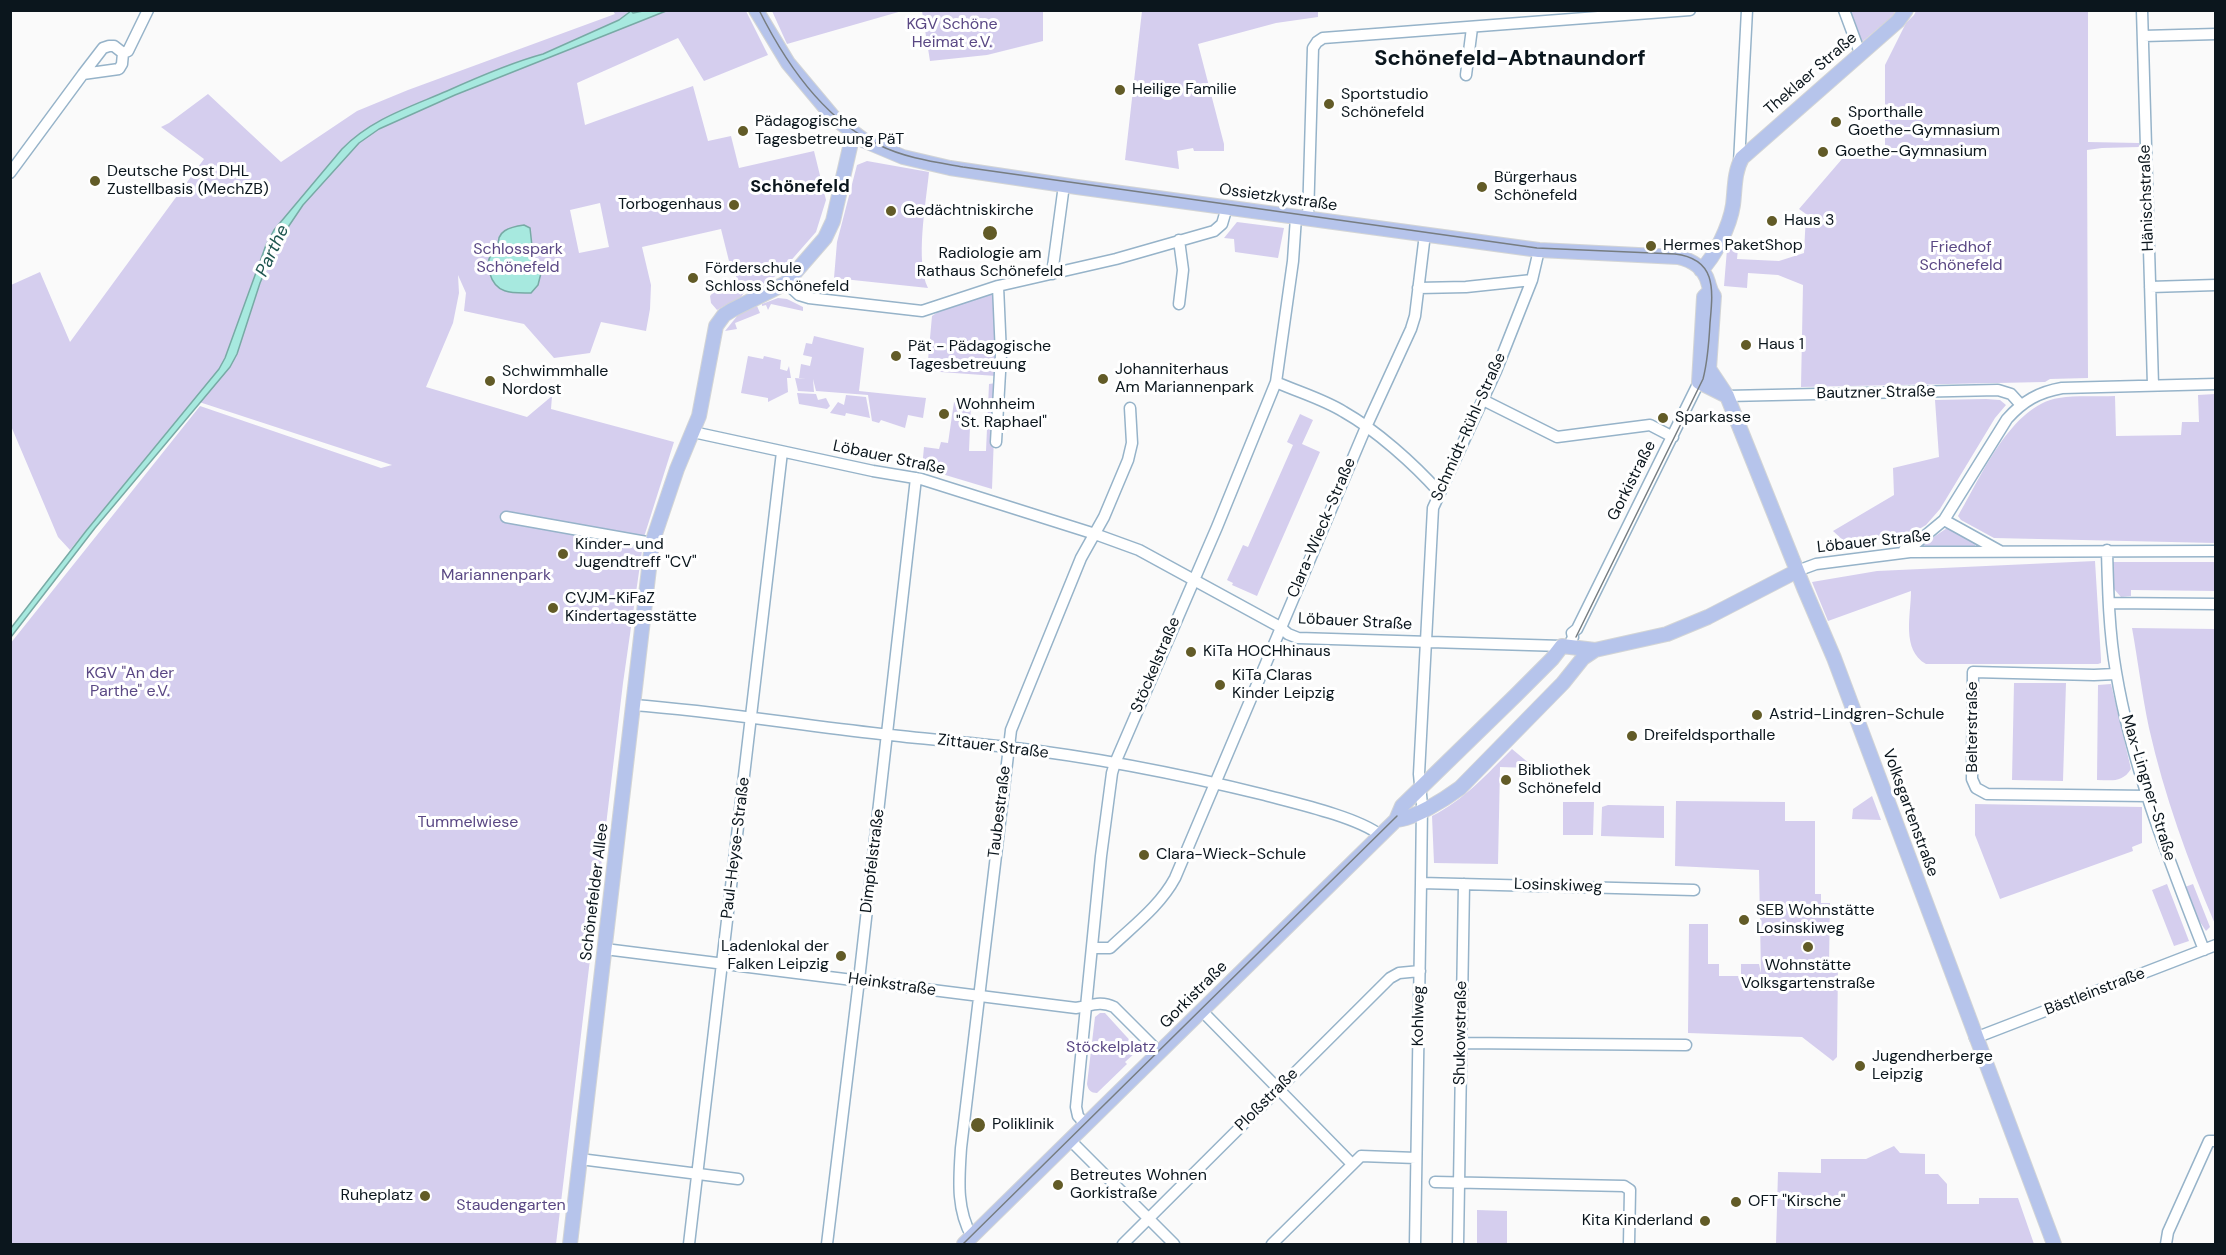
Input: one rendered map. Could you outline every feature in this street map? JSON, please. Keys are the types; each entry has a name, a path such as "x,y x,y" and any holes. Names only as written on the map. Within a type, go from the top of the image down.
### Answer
{"main road":[{"name":"Ossietzkystraße","path":"756,10 775,44 805,85 834,118 853,134 888,152 921,162 1064,185 1539,250 1678,257 1688,260 1701,270"},
{"name":"Theklaer Straße","path":"1739,163 1759,141 1898,21 1906,10"},
{"path":"786,283 814,252 833,221 853,134"},
{"path":"1710,291 1701,270 1712,258 1733,208 1739,163"},
{"name":"Schönefelder Allee","path":"570,1245 652,543 676,469 693,432 706,387 716,326 724,315 732,310 786,283"},
{"name":"Volksgartenstraße","path":"1710,291 1714,297 1709,369 1727,396 1848,695 2054,1245"},
{"name":"Gorkistraße","path":"1699,382 1704,297 1710,291"},
{"path":"1699,382 1727,396"},
{"name":"Löbauer Straße","path":"1565,646 1595,650 1673,632 1708,617 1797,571"},
{"name":"Gorkistraße","path":"968,1241 1396,820 1401,806 1565,646"},
{"name":"Gorkistraße","path":"1396,820 1404,819 1422,810 1460,788 1563,683 1583,658 1595,650"}],"street":[{"path":"123,53 128,51 148,10"},
{"path":"1467,75 1472,28 1690,10"},
{"path":"1739,163 1747,10"},
{"path":"1844,10 1860,53"},
{"name":"Hänischstraße","path":"2142,10 2152,385"},
{"name":"Stöckelstraße","path":"1086,1125 1077,1114 1076,1107 1106,812 1114,763 1233,488 1276,382 1293,261 1302,218 1313,48 1323,38 1472,28"},
{"path":"2143,36 2216,34"},
{"path":"10,173 103,48 114,46 123,53"},
{"path":"83,74 119,69 123,53"},
{"path":"1052,274 1064,185"},
{"path":"786,283 799,295 809,298 922,311 998,286 1214,231 1222,224 1227,207"},
{"name":"Clara-Wieck-Straße","path":"1092,948 1110,948 1168,891 1366,427 1411,329 1425,234"},
{"path":"1179,240 1183,270 1179,304"},
{"name":"Schmidt-Rühl-Straße","path":"1419,788 1432,514 1439,492 1454,466 1483,400 1532,280 1539,250"},
{"path":"1418,288 1466,287 1532,280"},
{"path":"2150,287 2216,285"},
{"path":"996,442 1001,355 998,286"},
{"path":"1276,382 1343,411 1424,475 1439,492"},
{"name":"Gorkistraße","path":"1565,646 1573,637 1572,633 1577,629 1699,382"},
{"path":"1899,554 1914,545 1944,520 2007,418 2021,405 2046,391 2062,388 2216,384"},
{"name":"Bautzner Straße","path":"1727,396 1998,390 2011,394 2021,405"},
{"path":"1483,400 1557,437 1650,425 1673,437"},
{"name":"Taubestraße","path":"968,1241 959,1179 968,1080 1008,747 1013,723 1082,558 1104,517 1128,460 1132,443 1130,408"},
{"name":"Löbauer Straße","path":"693,432 916,478 1095,534 1139,550 1298,638 1565,646"},
{"name":"Paul-Heyse-Straße","path":"689,1245 782,452"},
{"name":"Dimpfelstraße","path":"827,1245 916,478"},
{"path":"506,517 652,543"},
{"name":"Löbauer Straße","path":"1944,520 2000,551"},
{"name":"Max-Lingner-Straße","path":"2107,550 2109,603 2116,674 2127,721 2148,796 2204,950"},
{"name":"Löbauer Straße","path":"1797,571 1816,564 1899,554 2000,551 2216,551"},
{"path":"2109,603 2216,604"},
{"name":"Belterstraße","path":"2116,674 1973,672 1972,779 1976,788 1987,794 2148,796"},
{"name":"Zittauer Straße","path":"633,705 1008,747 1114,763 1214,783 1309,807 1365,826 1380,835"},
{"name":"Kohlweg","path":"1415,1245 1422,810 1419,788"},
{"name":"Losinskiweg","path":"1421,883 1694,890"},
{"name":"Shukowstraße","path":"1458,1245 1464,884"},
{"name":"Bästleinstraße","path":"1975,1038 2216,945"},
{"name":"Heinkstraße","path":"605,949 1076,1008 1106,1003 1114,1007 1159,1053"},
{"name":"Ploßstraße","path":"1123,1245 1390,978 1399,973 1420,971"},
{"path":"1202,1011 1353,1164"},
{"path":"1461,1043 1686,1045"},
{"path":"1070,1140 1174,1245"},
{"path":"2166,1245 2168,1232 2209,1141 2216,1141"},
{"path":"1272,1245 1361,1156 1416,1158"},
{"path":"580,1159 738,1179"},
{"path":"1435,1182 1624,1186 1630,1190 1629,1245"}],"green space":[{"path":"1318,10 1318,17 1276,23 1198,44 1224,151 1194,151 1193,148 1177,151 1179,169 1125,160 1142,11"},
{"path":"613,11 746,11 768,55 704,81 678,38 577,83 585,125 693,86 708,141 731,136 739,168 814,151 826,200 816,232 780,273 765,283 747,289 741,297 717,310 711,303 710,296 718,287 731,285 741,295 721,229 642,247 651,285 646,331 601,322 590,353 554,358 524,324 464,311 466,293 458,275 459,293 453,323 426,387 527,417 552,396 551,409 674,442 644,537 623,683 556,1244 11,1244 10,644 200,406 381,468 392,465 193,400 70,550 58,537 11,426 11,285 40,272 70,342 204,159 161,127 208,94 281,162 357,111 615,14","holes":["600,203 609,247 579,253 570,210"]},
{"path":"772,11 902,11 787,44"},
{"name":"KGV Schöne Heimat e.V.","path":"922,11 1043,11 1043,41 987,55 930,61"},
{"path":"1848,11 1893,11 1895,14 1862,42"},
{"name":"Friedhof Schönefeld","path":"1916,11 2088,11 2088,142 2139,143 2139,147 2087,150 2088,378 2050,379 2045,382 1801,387 1803,285 1778,275 1748,273 1747,288 1724,286 1727,249 1738,249 1737,259 1779,261 1804,253 1806,214 1799,209 1842,159 1885,158 1885,65 1906,23"},
{"path":"867,161 929,172 922,248 924,277 928,288 834,278 837,242 857,165"},
{"path":"1237,222 1284,228 1278,258 1235,252 1234,239 1224,238"},
{"path":"994,291 997,340 996,376 927,371 932,316 945,307"},
{"path":"778,298 787,299 803,307 803,311 771,304 768,310 766,305 762,306"},
{"path":"757,306 760,313 735,323 737,329 725,331 738,315"},
{"path":"814,336 864,348 859,391 926,398 923,418 908,415 905,428 881,420 879,423 872,421 868,395 816,391 813,379 814,392 798,391 795,378 806,379 799,378 801,364 810,366 812,357 803,355 806,343 812,344"},
{"path":"748,356 763,359 764,356 781,360 780,369 787,371 789,366 791,378 787,378 788,392 768,402 768,398 741,393"},
{"path":"996,383 992,489 922,468 924,447 939,449 941,442 948,443 954,402 971,403 969,451 986,451 989,384"},
{"path":"797,393 816,394 818,400 826,398 830,406 827,409 799,404"},
{"path":"2215,394 2215,543 1994,538 1961,520 1958,516 1999,445 2026,414 2042,403 2066,397 2115,396 2116,436 2181,435 2182,422 2199,422 2198,395"},
{"path":"846,395 866,397 870,418 846,413 845,416 830,413 838,402 844,405"},
{"path":"1935,400 2000,400 2006,405 1995,418 1940,509 1926,525 1897,538 1845,542 1833,531 1894,495 1893,468 1939,457"},
{"path":"1300,414 1313,420 1302,444 1320,452 1257,596 1232,585 1233,583 1227,580 1243,545 1248,547 1293,445 1287,442"},
{"path":"1947,528 1975,543 1975,547 1924,547 1925,543"},
{"path":"2095,561 2101,659 2101,663 2098,664 1926,664 1918,658 1910,641 1911,591 1828,621 1812,582 1877,571"},
{"path":"2113,562 2215,562 2215,591 2131,590 2131,596 2121,597 2114,589"},
{"path":"2132,628 2215,629 2215,924 2169,803 2147,716"},
{"path":"2014,683 2066,683 2063,781 2012,780"},
{"path":"2111,684 2131,769 2120,779 2097,780 2098,685"},
{"path":"1512,749 1530,764 1531,768 1500,767 1498,864 1434,863 1432,816 1465,794"},
{"path":"1872,796 1881,820 1852,819 1853,809"},
{"path":"1676,801 1785,802 1785,821 1815,821 1815,894 1821,894 1821,903 1830,903 1829,963 1838,963 1837,1057 1833,1061 1802,1037 1688,1033 1689,924 1708,924 1708,964 1719,964 1719,976 1741,976 1741,964 1759,964 1761,973 1759,870 1675,866"},
{"path":"1563,802 1594,802 1593,835 1563,835"},
{"path":"1975,804 2142,807 2142,843 2132,847 2133,851 2000,899 1975,835"},
{"path":"1608,805 1664,806 1664,838 1601,836 1602,807"},
{"path":"2167,884 2189,941 2174,946 2152,890"},
{"path":"2193,884 2210,927 2206,931 2198,919 2185,887"},
{"name":"Stöckelplatz","path":"1100,1013 1105,1013 1135,1046 1136,1052 1097,1093 1090,1091 1087,1084 1095,1017"},
{"path":"1894,1146 1900,1153 1925,1154 1925,1174 1938,1174 1947,1184 1947,1204 1979,1204 1979,1198 2018,1198 2034,1244 1776,1244 1778,1172 1821,1173 1821,1159 1866,1159"},
{"path":"1477,1210 1507,1211 1507,1244 1477,1244"}],"water":[{"name":"Parthe","path":"631,11 633,13 666,11 455,95 379,129 359,143 303,205 276,245 260,283 237,354 230,367 95,528 11,637 11,628 86,531 219,369 266,245 274,230 342,149 365,130 392,115 494,71 543,54 619,20"},
{"path":"524,225 530,228 533,255 541,273 538,285 531,293 506,291 493,281 489,260 491,255 502,253 503,249 499,247 498,242 501,234"}],"tram line":[{"path":"759,10 781,50 808,88 824,105 859,134 879,145 910,156 963,167 1537,248 1675,254 1699,262 1709,278 1712,299 1709,344 1703,379 1576,637"},
{"path":"963,1244 1397,816"}],"place":[{"name":"Heilige Familie","path":"1120,90"},
{"name":"Sportstudio Schönefeld","path":"1329,104"},
{"name":"Sporthalle Goethe-Gymnasium","path":"1836,122"},
{"name":"Pädagogische Tagesbetreuung PäT","path":"743,131"},
{"name":"Goethe-Gymnasium","path":"1823,152"},
{"name":"Deutsche Post DHL Zustellbasis (MechZB)","path":"95,181"},
{"name":"Bürgerhaus Schönefeld","path":"1482,187"},
{"name":"Torbogenhaus","path":"734,205"},
{"name":"Gedächtniskirche","path":"891,211"},
{"name":"Haus 3","path":"1772,221"},
{"name":"Radiologie am Rathaus Schönefeld","path":"990,233"},
{"name":"Hermes PaketShop","path":"1651,246"},
{"name":"Förderschule Schloss Schönefeld","path":"693,278"},
{"name":"Haus 1","path":"1746,345"},
{"name":"Pät - Pädagogische Tagesbetreuung","path":"896,356"},
{"name":"Johanniterhaus Am Mariannenpark","path":"1103,379"},
{"name":"Schwimmhalle Nordost","path":"490,381"},
{"name":"Wohnheim \"St. Raphael\"","path":"944,414"},
{"name":"Sparkasse","path":"1663,418"},
{"name":"Kinder- und Jugendtreff \"CV\"","path":"563,554"},
{"name":"CVJM-KiFaZ Kindertagesstätte","path":"553,608"},
{"name":"KiTa HOCHhinaus","path":"1191,652"},
{"name":"KiTa Claras Kinder Leipzig","path":"1220,685"},
{"name":"Astrid-Lindgren-Schule","path":"1757,715"},
{"name":"Dreifeldsporthalle","path":"1632,736"},
{"name":"Bibliothek Schönefeld","path":"1506,780"},
{"name":"Clara-Wieck-Schule","path":"1144,855"},
{"name":"SEB Wohnstätte Losinskiweg","path":"1744,920"},
{"name":"Wohnstätte Volksgartenstraße","path":"1808,947"},
{"name":"Ladenlokal der Falken Leipzig","path":"841,956"},
{"name":"Jugendherberge Leipzig","path":"1860,1066"},
{"name":"Poliklinik","path":"978,1125"},
{"name":"Betreutes Wohnen Gorkistraße","path":"1058,1185"},
{"name":"Ruheplatz","path":"425,1196"},
{"name":"OFT \"Kirsche\"","path":"1736,1202"},
{"name":"Kita Kinderland","path":"1705,1221"}],"district":[{"name":"Schönefeld-Abtnaundorf","path":"1510,59"},
{"name":"Schönefeld","path":"800,187"}],"park label":[{"name":"Schlosspark Schönefeld","path":"518,259"},
{"name":"Mariannenpark","path":"496,576"},
{"name":"KGV \"An der Parthe\" e.V.","path":"130,683"},
{"name":"Tummelwiese","path":"468,823"},
{"name":"Staudengarten","path":"511,1206"}]}
